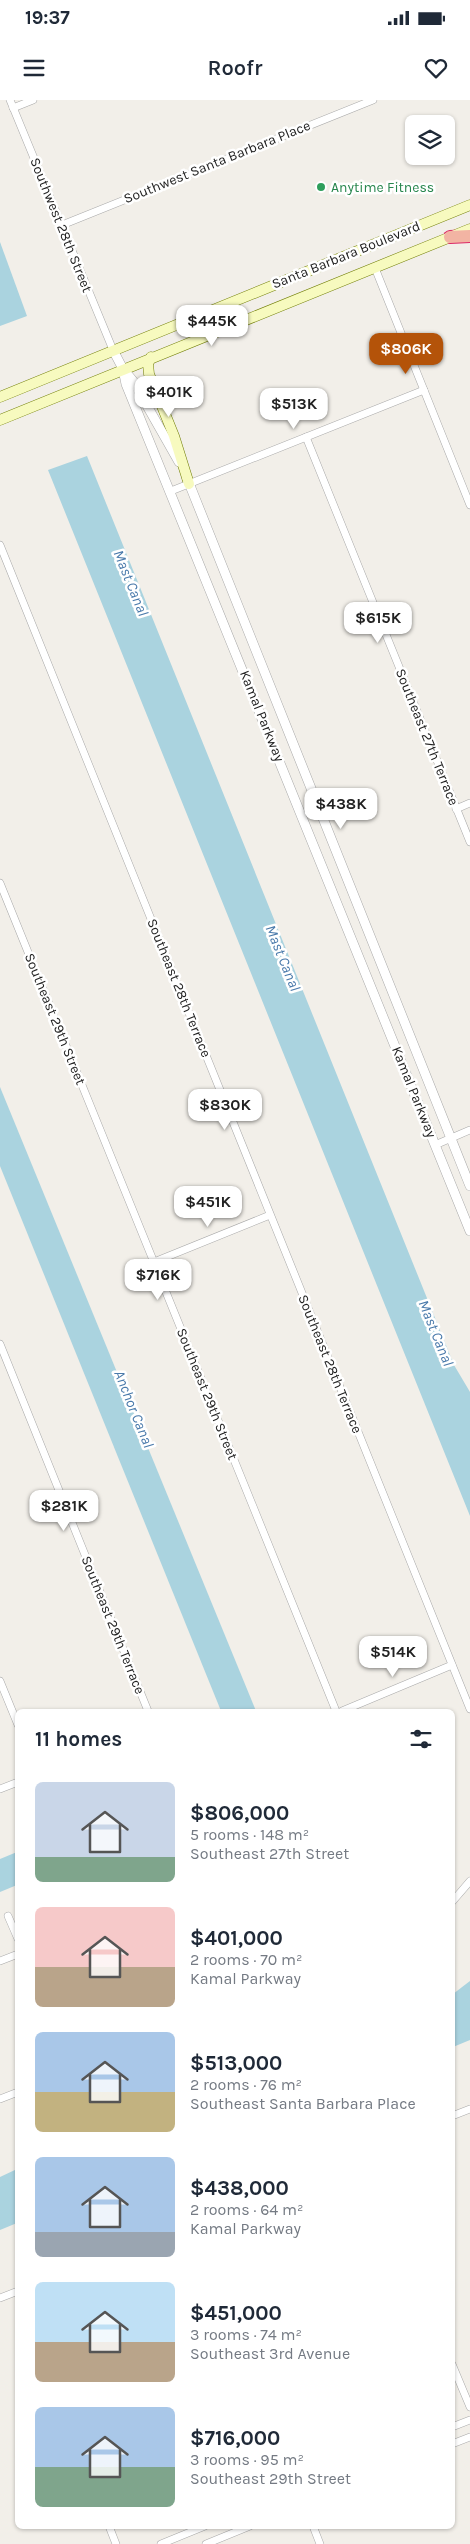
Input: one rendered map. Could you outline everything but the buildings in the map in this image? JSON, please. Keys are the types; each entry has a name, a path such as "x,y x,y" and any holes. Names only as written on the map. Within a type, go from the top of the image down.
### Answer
{"highway":[{"path":"450,237 470,236"}],"main road":[{"name":"Santa Barbara Boulevard","path":"0,397 470,206"},
{"name":"Santa Barbara Boulevard","path":"0,420 151,357 470,229"},
{"path":"151,357 148,364 150,377 174,436 190,484"}],"street":[{"name":"Southwest 28th Street","path":"10,100 113,350"},
{"path":"13,108 33,100"},
{"name":"Southwest Santa Barbara Place","path":"62,225 373,100"},
{"path":"375,268 470,505"},
{"name":"Kamal Parkway","path":"113,350 167,438 190,484 470,1186"},
{"name":"Kamal Parkway","path":"123,369 126,384 172,491 470,1231"},
{"path":"172,491 424,390"},
{"name":"Southeast 27th Terrace","path":"306,437 470,842"},
{"name":"Southeast 28th Terrace","path":"0,545 3,563 270,1214 470,1709"},
{"path":"456,809 470,803"},
{"name":"Southeast 29th Street","path":"0,883 335,1709"},
{"path":"435,1145 470,1130"},
{"path":"154,1262 270,1214"},
{"name":"Southeast 29th Terrace","path":"0,1344 147,1709"},
{"path":"347,1709 452,1665"},
{"path":"0,1682 15,1718"},
{"path":"0,1789 15,1783"},
{"path":"455,1898 470,1881"},
{"path":"8,1916 15,1932"},
{"path":"0,1962 15,1955"},
{"path":"0,2099 15,2093"},
{"path":"455,2115 470,2108"},
{"path":"0,2298 15,2294"},
{"path":"455,2371 470,2407"},
{"path":"455,2426 470,2420"},
{"path":"455,2443 470,2437"},
{"path":"110,2529 116,2544"},
{"path":"162,2544 198,2529"},
{"path":"206,2544 241,2529"},
{"path":"314,2529 320,2544"}],"water":[{"path":"0,242 27,316 0,326"},
{"name":"Mast Canal","path":"87,456 454,1365 470,1392 470,1516 48,470"},
{"path":"0,1087 255,1709 220,1709 0,1166"},
{"path":"15,1853 15,1886 0,1892 0,1859"},
{"path":"470,1981 470,2040 455,2046 455,1992"},
{"path":"15,2170 15,2224 0,2230 0,2177"}],"place":[{"name":"Anytime Fitness","path":"321,187"}],"water label":[{"name":"Anchor Canal","path":"134,1409"}]}
